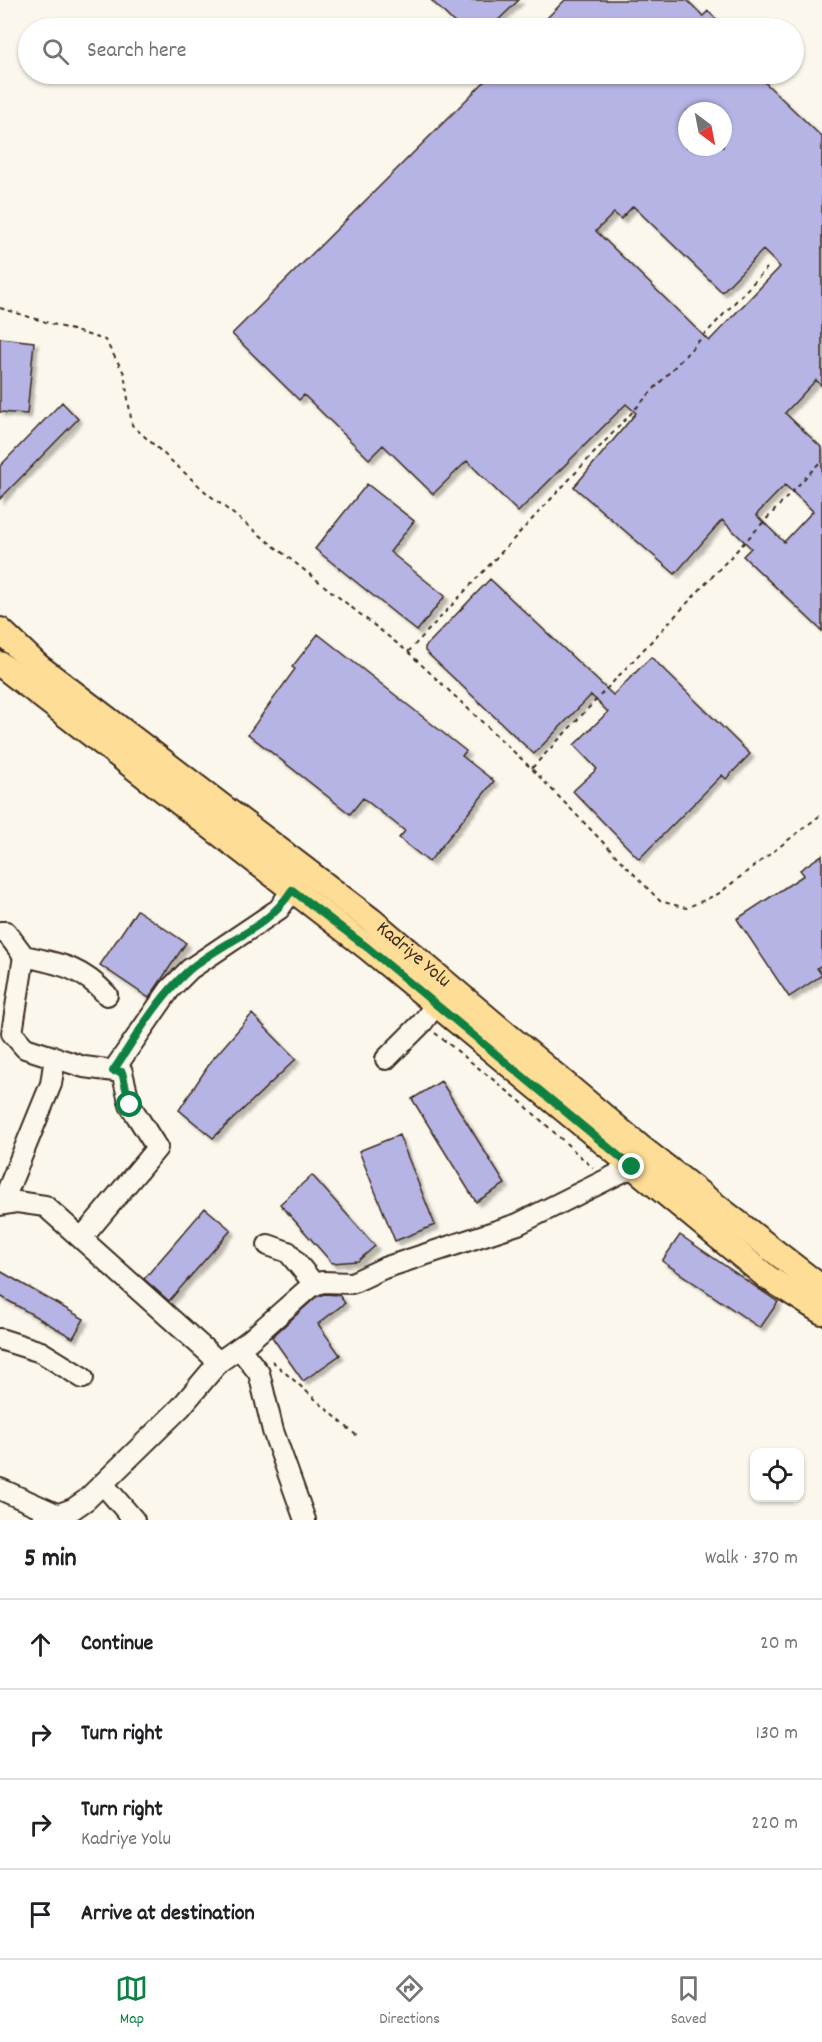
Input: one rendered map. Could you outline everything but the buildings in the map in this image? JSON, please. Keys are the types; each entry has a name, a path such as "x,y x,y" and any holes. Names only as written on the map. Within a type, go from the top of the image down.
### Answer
{"main road":[{"name":"Kadriye Yolu","path":"0,630 38,666 371,920 767,1277 822,1312"},
{"name":"Kadriye Yolu","path":"0,664 292,890 429,1014 822,1288"}],"street":[{"path":"113,1071 170,989 190,969 279,909 292,890"},
{"path":"0,932 6,932 24,956 61,965 90,977 107,995"},
{"path":"24,956 12,1033 25,1048 84,1067 122,1072 130,1105 158,1148 82,1238"},
{"path":"386,1059 429,1014"},
{"path":"1,1205 51,1084 55,1057"},
{"path":"0,1490 64,1516 103,1484 181,1407 219,1362 245,1344 315,1285 321,1282 352,1283 384,1268 518,1224 606,1180 636,1157"},
{"path":"1,1205 16,1202 45,1206 219,1362"},
{"path":"268,1245 288,1252 315,1285"},
{"path":"0,1339 41,1352 83,1378"},
{"path":"245,1344 259,1373 273,1431 305,1520"},
{"path":"103,1484 134,1520"}],"path":[{"path":"408,652 767,268"},
{"path":"0,309 105,340 124,374 132,425 208,494 408,652 532,769 660,901 686,908 718,894 822,814"},
{"path":"532,769 822,460"},
{"path":"429,1014 606,1180"},
{"path":"245,1344 357,1436"}],"route":[{"path":"130,1105 122,1072 113,1071 170,989 190,969 240,938 279,909 292,890 368,948 632,1167"}]}
